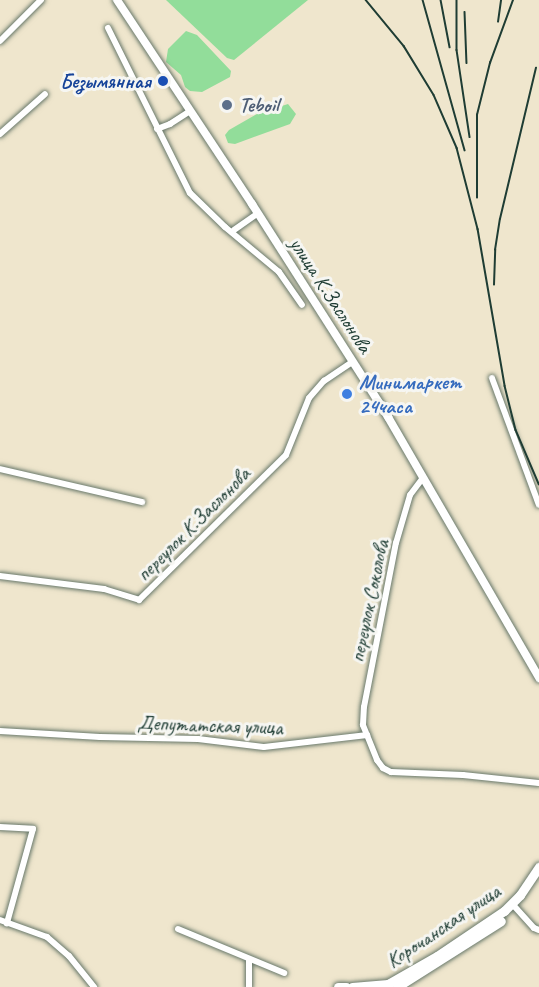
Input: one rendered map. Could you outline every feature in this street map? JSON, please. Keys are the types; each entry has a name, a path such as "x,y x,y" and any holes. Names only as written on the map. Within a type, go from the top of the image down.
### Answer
{"main road":[{"name":"Корочанская улица","path":"352,987 388,984 446,950 504,911 520,895 539,867"},
{"name":"Корочанская улица","path":"397,987 492,928 515,907 539,877"},
{"path":"338,987 346,987"}],"street":[{"path":"0,41 41,0"},
{"name":"улица К.Заслонова","path":"117,0 258,213 303,287 388,417 539,678"},
{"path":"108,28 190,193 225,227 279,272 295,291 302,305"},
{"path":"0,134 45,94"},
{"path":"157,129 170,124 190,111"},
{"path":"234,230 258,213"},
{"path":"295,291 303,287"},
{"name":"переулок К.Заслонова","path":"0,576 104,589 139,600 286,455 309,398 324,381 352,362"},
{"path":"492,378 539,505"},
{"path":"0,469 142,502"},
{"name":"переулок Соколова","path":"367,735 363,725 364,707 396,543 410,495 423,478"},
{"name":"Депутатская улица","path":"0,731 100,737 198,739 264,747 367,735"},
{"path":"367,735 377,760 383,768 391,772 463,775 539,783"},
{"path":"0,827 33,829 4,921 47,937 69,956 94,987"},
{"path":"515,907 534,928 539,930"},
{"path":"178,929 284,973"},
{"path":"249,960 249,987"}],"green space":[{"path":"166,0 308,0 234,60 227,58"},
{"path":"186,31 197,35 231,71 230,77 202,92 190,91 185,87 181,75 166,62 168,49"},
{"path":"288,104 296,114 290,124 235,144 228,143 225,135 229,130 257,114"}],"railway":[{"path":"366,0 404,46 434,95 457,148 478,229 505,386 516,430 539,484"},
{"path":"423,0 465,150"},
{"path":"441,0 450,47"},
{"path":"457,0 457,50 470,137"},
{"path":"498,22 501,0"},
{"path":"477,198 477,115 490,63 513,0"},
{"path":"465,12 467,63"},
{"path":"494,285 495,250 500,219 536,68"}],"place":[{"name":"Безымянная","path":"163,81"},
{"name":"Teboil","path":"227,105"},
{"name":"Минимаркет 24часа","path":"347,394"}]}
